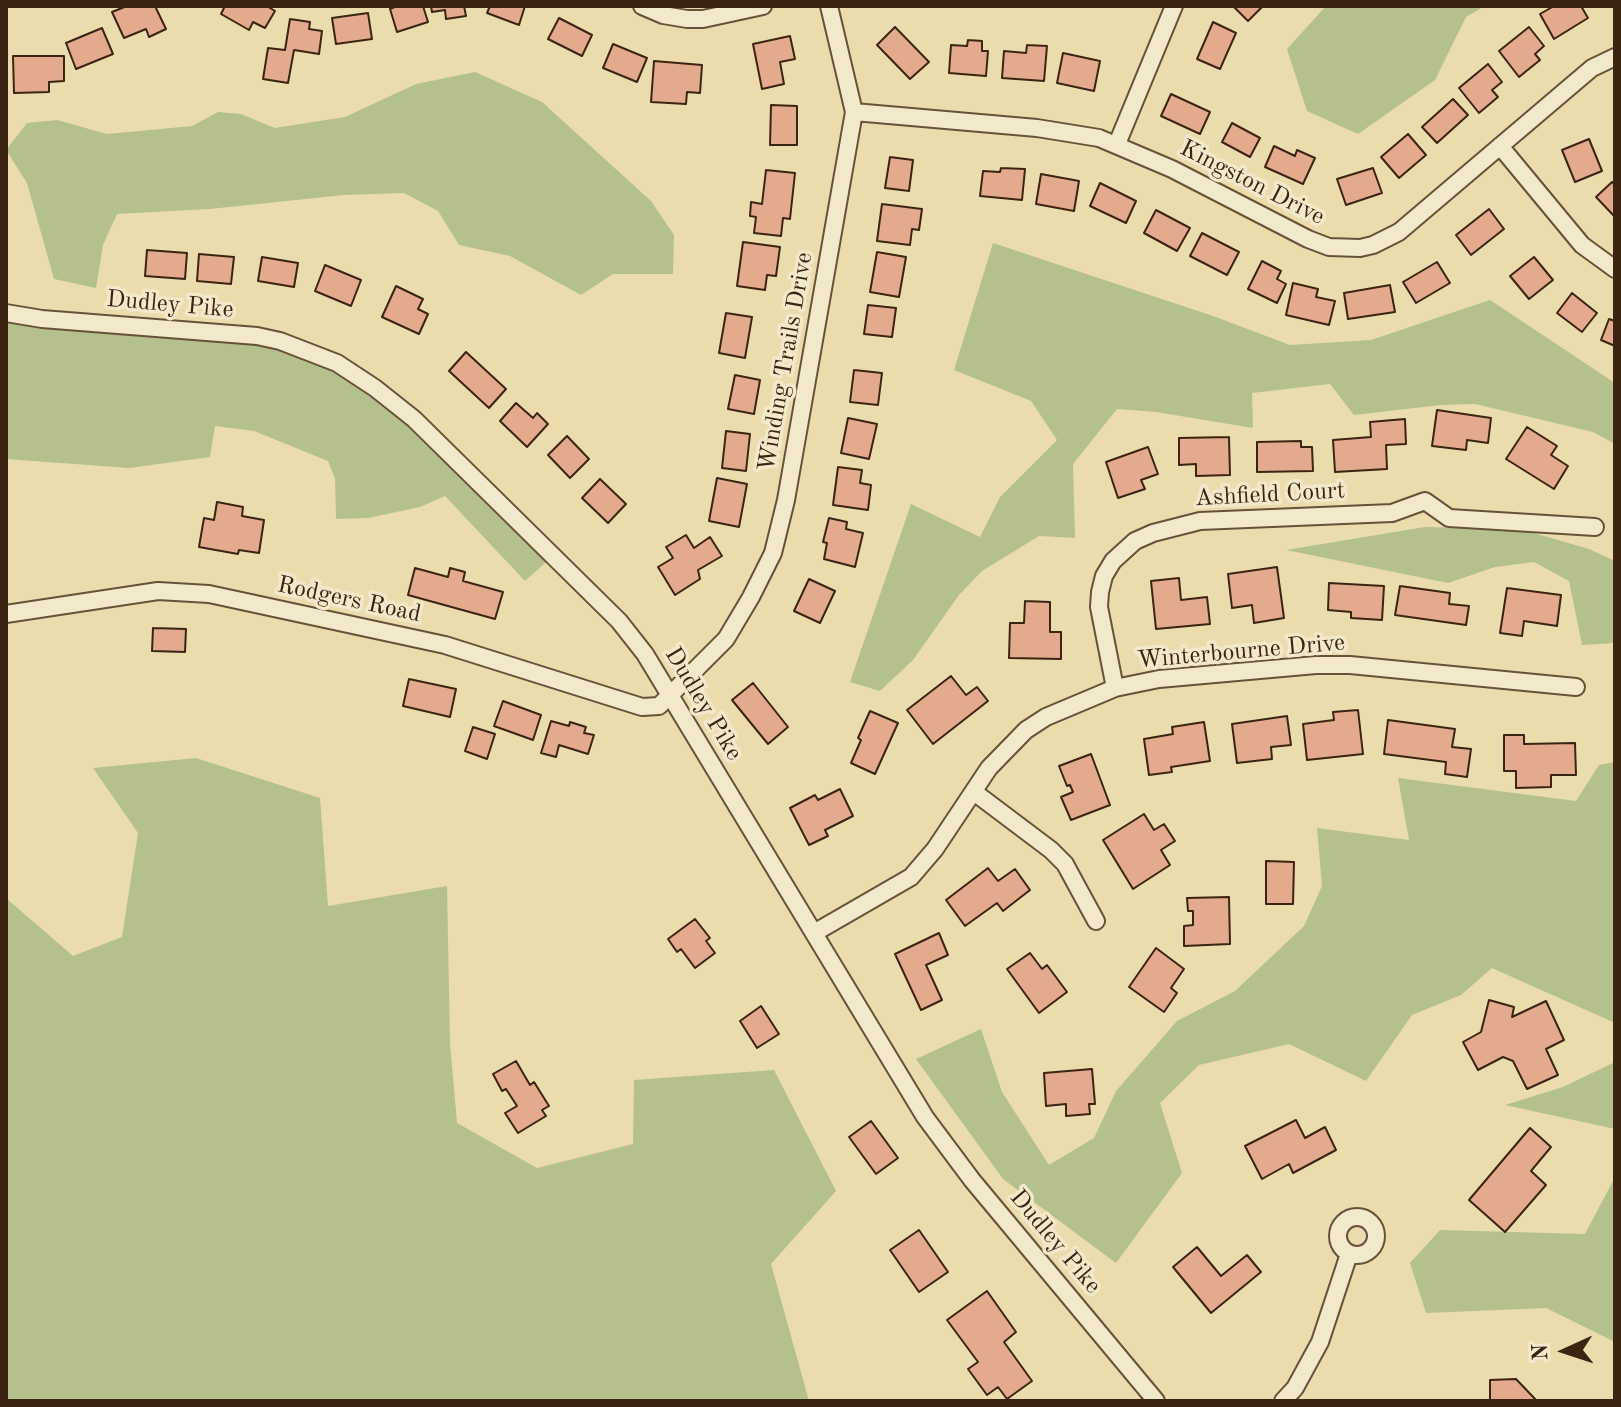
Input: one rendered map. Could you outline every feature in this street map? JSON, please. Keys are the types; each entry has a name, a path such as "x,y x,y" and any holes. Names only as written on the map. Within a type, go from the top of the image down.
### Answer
{"street":[{"path":"642,6 663,15 695,19 763,6"},
{"name":"Winding Trails Drive","path":"670,694 696,672 726,639 773,553 786,500 854,112 829,6"},
{"path":"1117,144 1174,6"},
{"name":"Kingston Drive","path":"854,112 1037,128 1099,138 1172,169 1308,239 1329,247 1360,248 1399,232 1592,68 1615,57"},
{"path":"1500,146 1582,245 1615,269"},
{"name":"Dudley Pike","path":"6,313 42,319 257,336 304,349 337,363 414,419 619,621 645,654 925,1117 972,1180 1156,1401"},
{"name":"Ashfield Court","path":"1115,688 1099,607 1104,576 1113,561 1135,541 1181,524 1392,513 1425,501 1449,518 1595,527"},
{"name":"Rodgers Road","path":"6,614 158,591 209,594 445,645 642,707 659,706 670,694"},
{"name":"Winterbourne Drive","path":"814,933 911,877 935,849 989,768 1026,730 1061,710 1115,688 1159,679 1316,665 1350,665 1576,687"},
{"path":"974,792 1065,864 1096,921"},
{"path":"1283,1401 1295,1388 1320,1342 1349,1254"}],"green space":[{"path":"1326,6 1485,6 1466,17 1435,80 1358,134 1307,111 1287,49"},
{"path":"475,72 542,102 651,201 674,235 673,274 613,274 581,295 510,256 459,245 438,211 404,193 117,214 103,245 96,288 54,279 27,183 6,150 27,123 57,120 107,134 192,126 218,112 241,114 275,128 345,117 416,84"},
{"path":"993,243 1213,316 1290,345 1371,340 1490,300 1615,383 1615,444 1593,432 1475,404 1354,415 1330,384 1252,393 1253,428 1156,412 1117,409 1073,464 1075,538 1039,536 982,571 959,595 913,660 880,691 850,682 911,504 980,537 1000,497 1057,440 1031,401 954,370"},
{"path":"6,313 257,336 375,388 554,555 525,581 445,496 420,507 368,518 336,519 335,479 328,461 254,431 215,426 210,457 129,468 6,459"},
{"path":"1425,527 1520,529 1589,549 1615,561 1615,643 1582,645 1569,581 1534,562 1495,567 1448,583 1286,550"},
{"path":"196,758 320,798 328,906 447,886 450,1043 457,1123 537,1168 633,1144 634,1080 774,1070 836,1191 771,1264 809,1401 6,1401 6,898 73,956 122,937 138,833 93,768"},
{"path":"1615,762 1615,1023 1492,968 1461,995 1412,1015 1366,1081 1289,1044 1199,1065 1160,1103 1182,1173 1116,1263 1003,1179 916,1059 981,1029 1002,1092 1049,1165 1094,1138 1116,1091 1177,1021 1235,991 1304,926 1322,886 1317,828 1409,840 1398,778 1576,801 1599,765"},
{"path":"1615,1062 1615,1129 1505,1105 1563,1087"},
{"path":"1615,1177 1615,1342 1546,1308 1426,1313 1410,1263 1440,1230 1585,1234"}],"building":[{"path":"127,6 155,6 166,29 149,37 146,29 124,38 112,12"},
{"path":"225,6 267,6 275,11 265,28 253,22 249,30 221,14"},
{"path":"423,6 428,22 397,32 390,9"},
{"path":"431,6 464,6 466,16 446,19 445,10 432,12"},
{"path":"490,6 525,6 519,25 487,13"},
{"path":"1233,6 1263,6 1248,21"},
{"path":"1554,6 1581,6 1588,18 1554,39 1540,14"},
{"path":"368,13 372,39 336,44 332,18"},
{"path":"559,18 592,35 582,56 548,39"},
{"path":"290,19 310,22 309,29 322,31 319,54 294,50 288,83 263,79 268,48 285,50"},
{"path":"1213,22 1236,33 1220,69 1197,59"},
{"path":"895,27 929,62 910,79 877,45"},
{"path":"1529,27 1544,46 1535,54 1540,60 1519,77 1499,51"},
{"path":"102,28 113,54 76,69 66,43"},
{"path":"790,36 795,59 780,62 784,84 762,89 753,44"},
{"path":"968,40 982,41 982,51 988,51 986,76 949,73 951,45 967,46"},
{"path":"613,44 647,58 637,82 603,68"},
{"path":"1027,45 1047,46 1044,81 1002,78 1004,51 1026,53"},
{"path":"1063,53 1100,61 1094,91 1057,83"},
{"path":"13,56 64,56 64,81 49,82 49,92 14,93"},
{"path":"654,61 702,65 700,93 687,92 686,104 651,102"},
{"path":"1488,64 1502,82 1492,90 1498,97 1479,113 1459,88"},
{"path":"1171,94 1210,112 1200,134 1161,116"},
{"path":"1453,99 1468,115 1437,143 1422,127"},
{"path":"771,105 797,106 797,145 770,145"},
{"path":"1232,123 1260,138 1250,157 1222,142"},
{"path":"1408,134 1426,155 1399,178 1381,157"},
{"path":"1589,139 1602,171 1575,182 1562,150"},
{"path":"1274,146 1295,156 1297,150 1315,158 1303,184 1265,167"},
{"path":"890,157 913,160 909,191 885,188"},
{"path":"1001,168 1025,169 1022,200 980,196 983,171 1000,172"},
{"path":"1373,168 1382,193 1346,205 1337,179"},
{"path":"766,170 795,173 790,219 783,218 781,236 754,233 756,217 750,216 751,202 762,204"},
{"path":"1041,174 1079,181 1074,211 1036,204"},
{"path":"1612,182 1615,185 1615,217 1596,197"},
{"path":"1100,183 1136,201 1126,223 1090,206"},
{"path":"882,204 922,209 919,230 912,229 910,245 877,241"},
{"path":"1489,209 1504,229 1471,255 1456,235"},
{"path":"1156,210 1190,228 1177,251 1144,233"},
{"path":"1202,233 1239,252 1227,275 1190,256"},
{"path":"743,242 780,247 776,276 767,275 765,290 737,286"},
{"path":"147,250 187,253 185,279 145,276"},
{"path":"877,252 906,257 899,297 870,292"},
{"path":"199,254 234,257 231,284 197,281"},
{"path":"262,257 298,263 294,287 258,281"},
{"path":"1534,257 1553,280 1529,299 1510,276"},
{"path":"1262,261 1281,271 1277,279 1286,284 1277,303 1248,289"},
{"path":"1437,262 1450,283 1416,303 1403,282"},
{"path":"325,265 361,280 351,306 315,291"},
{"path":"1293,283 1318,289 1316,297 1335,301 1329,325 1286,315"},
{"path":"1390,285 1395,312 1348,319 1344,293"},
{"path":"396,286 423,299 418,309 428,314 419,334 382,317"},
{"path":"1572,293 1597,313 1582,332 1557,313"},
{"path":"868,305 896,308 892,337 864,334"},
{"path":"726,313 752,317 745,358 719,353"},
{"path":"1609,319 1615,321 1615,346 1601,340"},
{"path":"466,352 506,389 489,408 449,371"},
{"path":"854,370 882,373 878,405 850,402"},
{"path":"735,375 760,380 754,414 728,409"},
{"path":"516,403 533,418 537,413 548,424 527,447 500,421"},
{"path":"1437,410 1491,418 1488,443 1467,440 1466,450 1432,446"},
{"path":"848,418 877,424 869,459 841,453"},
{"path":"1405,419 1406,444 1386,445 1387,469 1335,472 1333,440 1371,437 1370,422"},
{"path":"1527,427 1557,446 1551,455 1568,466 1554,489 1506,459"},
{"path":"726,431 750,434 746,471 722,468"},
{"path":"567,436 589,459 570,478 548,455"},
{"path":"1229,437 1230,475 1196,476 1196,464 1179,465 1179,438"},
{"path":"1301,441 1301,447 1312,447 1313,471 1257,472 1257,442"},
{"path":"1148,447 1158,474 1141,480 1145,489 1118,498 1106,462"},
{"path":"838,467 862,470 860,483 871,485 868,510 833,505"},
{"path":"717,478 747,484 739,527 709,521"},
{"path":"600,479 626,504 608,523 582,498"},
{"path":"217,502 243,507 242,516 264,520 259,553 239,550 238,554 199,547 204,518 214,520"},
{"path":"829,518 847,522 846,529 863,533 855,567 824,559 827,543 823,542"},
{"path":"686,535 694,548 710,537 722,556 698,570 700,579 675,595 658,567 673,558 666,547"},
{"path":"1277,567 1284,618 1254,623 1252,605 1232,608 1228,574"},
{"path":"415,568 448,577 450,568 465,572 463,581 503,592 495,619 408,595"},
{"path":"1179,578 1181,600 1207,597 1210,624 1156,629 1151,581"},
{"path":"809,579 835,591 820,623 794,611"},
{"path":"1329,583 1384,586 1382,620 1351,618 1351,612 1328,610"},
{"path":"1400,586 1450,593 1449,604 1469,606 1466,625 1395,615"},
{"path":"1507,588 1561,595 1557,626 1524,621 1522,636 1500,633"},
{"path":"1025,601 1050,602 1050,632 1061,632 1061,659 1009,658 1010,623 1024,623"},
{"path":"153,628 186,629 185,652 152,651"},
{"path":"951,676 966,695 977,687 988,701 933,744 907,710"},
{"path":"409,679 456,689 450,717 403,706"},
{"path":"753,683 788,727 768,744 732,700"},
{"path":"503,701 541,715 533,740 494,726"},
{"path":"1358,710 1363,754 1307,760 1303,724 1334,720 1333,712"},
{"path":"870,711 898,723 875,774 851,763"},
{"path":"1287,716 1291,745 1271,747 1272,759 1237,763 1232,724"},
{"path":"1388,720 1455,729 1452,747 1471,749 1467,777 1445,774 1446,762 1384,754"},
{"path":"551,721 586,727 584,733 594,735 588,754 559,745 556,757 541,753"},
{"path":"1204,722 1210,761 1171,767 1172,772 1149,775 1144,739 1173,734 1172,727"},
{"path":"473,727 495,734 487,759 465,751"},
{"path":"1504,735 1524,735 1524,744 1575,743 1576,775 1551,775 1551,787 1516,788 1516,771 1504,771"},
{"path":"1091,754 1110,805 1071,820 1061,797 1073,792 1070,785 1067,786 1059,766"},
{"path":"840,789 853,816 825,830 828,836 809,845 790,808 815,795 818,800"},
{"path":"1144,814 1154,830 1164,824 1175,841 1161,850 1170,865 1133,889 1103,840"},
{"path":"1266,861 1294,862 1293,904 1266,904"},
{"path":"988,868 998,881 1015,869 1030,890 1003,911 997,903 965,926 946,900"},
{"path":"1229,897 1230,944 1184,946 1184,926 1193,925 1193,911 1188,911 1187,898"},
{"path":"695,919 710,938 706,941 715,953 695,968 681,949 677,952 668,939"},
{"path":"939,933 948,955 926,965 942,1000 921,1010 895,954"},
{"path":"1156,948 1184,969 1171,988 1177,993 1164,1012 1129,987"},
{"path":"1030,953 1042,969 1047,965 1067,992 1039,1013 1007,969"},
{"path":"1489,1000 1514,1007 1512,1017 1546,1001 1564,1040 1546,1049 1558,1075 1527,1089 1513,1061 1503,1057 1478,1070 1463,1042 1481,1032"},
{"path":"761,1006 779,1034 757,1048 740,1021"},
{"path":"516,1061 530,1085 534,1082 549,1106 542,1110 546,1116 518,1133 505,1113 517,1106 506,1089 502,1091 493,1074"},
{"path":"1092,1069 1095,1104 1089,1104 1090,1114 1066,1116 1066,1104 1046,1106 1044,1073"},
{"path":"1296,1120 1305,1138 1325,1127 1336,1150 1293,1173 1289,1164 1262,1179 1245,1146"},
{"path":"871,1121 898,1158 876,1174 849,1137"},
{"path":"1530,1128 1551,1147 1531,1171 1546,1185 1505,1232 1469,1200"},
{"path":"919,1230 948,1272 919,1292 890,1250"},
{"path":"1197,1247 1221,1276 1247,1255 1261,1272 1211,1313 1173,1267"},
{"path":"987,1291 1016,1332 1004,1342 1032,1381 1007,1399 998,1387 987,1395 968,1369 978,1362 947,1320"},
{"path":"1516,1379 1537,1401 1490,1401 1490,1380"}]}
